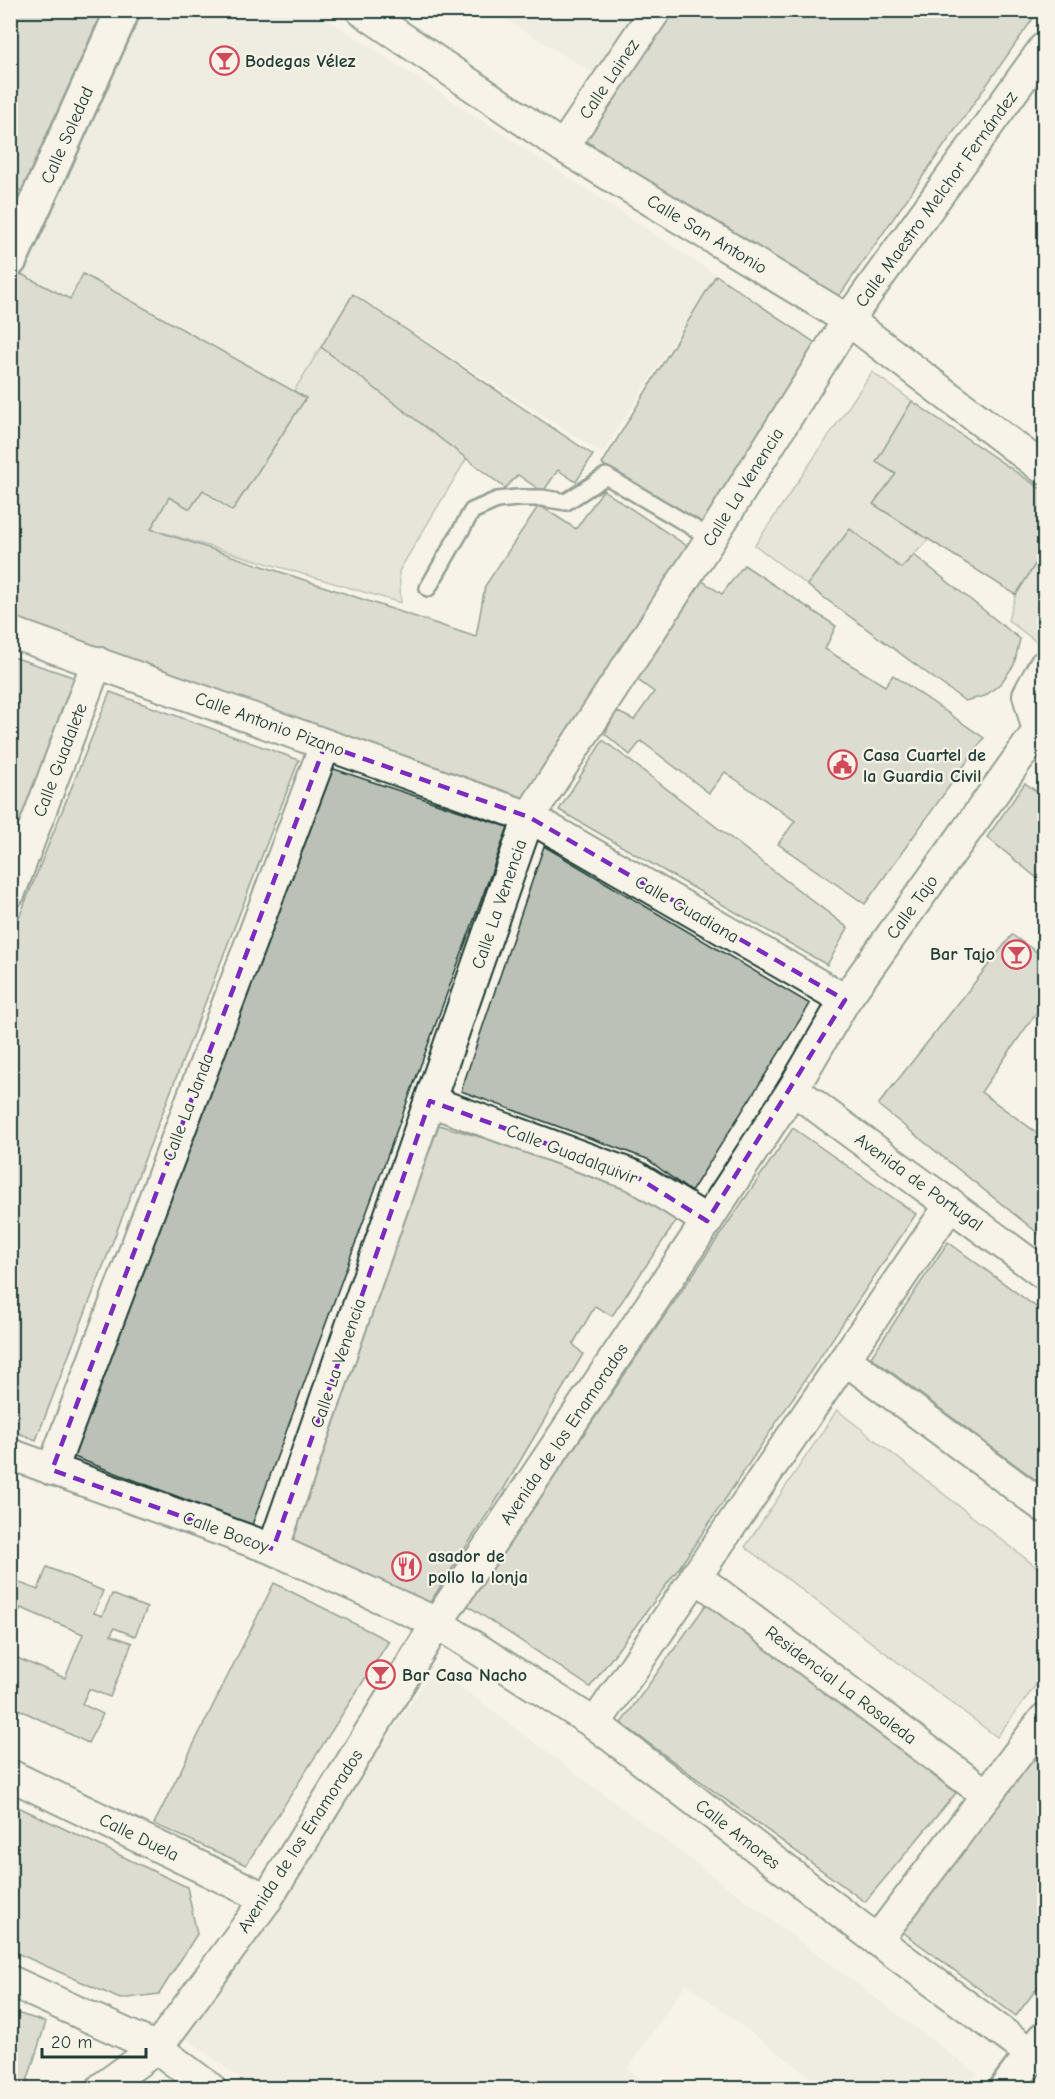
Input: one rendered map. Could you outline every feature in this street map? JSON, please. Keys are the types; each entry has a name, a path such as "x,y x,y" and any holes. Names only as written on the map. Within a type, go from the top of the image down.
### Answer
{"street":[{"name":"Calle Soledad","path":"10,260 123,10"},
{"name":"Calle San Antonio","path":"361,10 563,147 848,320 1044,469"},
{"name":"Calle Lainez","path":"563,147 656,10"},
{"name":"Calle Maestro Melchor Fernández","path":"848,320 1044,48"},
{"name":"Calle La Venencia","path":"273,1549 530,817 711,538 848,320"},
{"name":"Calle Antonio Pizano","path":"10,632 530,817"},
{"name":"Calle Guadalete","path":"10,892 97,662"},
{"path":"1041,733 1028,695 1044,666"},
{"name":"Calle Tajo","path":"793,1089 845,1000 1041,733"},
{"name":"Calle La Janda","path":"52,1470 325,745"},
{"name":"Calle Guadiana","path":"530,817 845,1000"},
{"name":"Avenida de Portugal","path":"793,1089 1044,1274"},
{"name":"Avenida de los Enamorados","path":"102,2088 157,2048 267,1899 437,1623 793,1089"},
{"name":"Calle Guadalquivir","path":"430,1101 635,1176 707,1221"},
{"path":"596,1724 695,1575 951,1204"},
{"path":"844,1359 1044,1507"},
{"name":"Calle Bocoy","path":"10,1454 273,1549 437,1623"},
{"name":"Residencial La Rosaleda","path":"695,1575 987,1795"},
{"name":"Calle Amores","path":"437,1623 596,1724 877,1940 1038,2047"},
{"path":"877,1940 1044,1719"},
{"name":"Calle Duela","path":"10,1775 267,1899"},
{"path":"10,1982 157,2048 210,2088"},
{"path":"1007,2088 1038,2047"}],"lane":[{"path":"428,588 472,511 497,500 517,498 542,498 566,502 606,476 711,538"}],"highlighted area":[{"path":"325,745 529,817 845,1000 707,1221 635,1176 430,1101 273,1549 52,1470"}],"shaded area":[{"path":"314,10 716,275 602,453 353,294 294,391 83,275 70,299 17,272 136,11"},
{"path":"492,11 637,11 593,73"},
{"path":"321,347 467,458 399,571 401,603 151,529 169,497 190,509 203,490 233,510 306,398 294,391"},
{"path":"872,372 912,401 877,462 896,474 874,504 929,539 901,568 850,529 807,585 755,545"},
{"path":"1044,550 1044,636 1038,643 1008,620 1016,595"},
{"path":"837,1410 1044,1573 1044,1674 997,1737 745,1547"},
{"path":"435,1668 977,2074 965,2088 825,2088 686,1983 627,2069 653,2088 253,2088 185,2037"}],"building":[{"path":"10,10 102,10 26,194 18,189 10,209"},
{"path":"673,10 1039,10 835,302 583,139"},
{"path":"17,272 70,299 83,274 306,398 232,511 203,490 190,509 169,497 151,529 476,637 485,586 539,505 576,529 603,490 690,548 525,798 10,617 10,287"},
{"path":"716,275 821,347 703,524 602,464"},
{"path":"353,294 593,455 576,482 558,470 543,492 518,475 505,488 321,347"},
{"path":"912,401 1044,491 1044,550 1016,595 873,504 896,474 876,462"},
{"path":"850,529 901,568 914,555 1020,639 1014,665 1001,683 985,696 965,701 807,585"},
{"path":"744,565 836,626 825,649 885,686 893,675 984,738 865,904 778,844 795,821 725,772 709,793 641,741 630,755 605,734 616,711 634,720 654,692 635,678 701,580 722,594"},
{"path":"10,656 88,682 10,878"},
{"path":"110,692 299,760 36,1440 10,1430 10,940"},
{"path":"603,740 848,928 827,965 559,810"},
{"path":"331,768 508,827 252,1525 66,1454"},
{"path":"1025,783 1044,797 1044,884 987,837"},
{"path":"544,846 810,1004 691,1192 647,1159 461,1091"},
{"path":"1012,935 1044,957 1044,1002 981,1092 1044,1138 1044,1238 878,1105"},
{"path":"439,1125 607,1174 677,1220 612,1316 595,1306 573,1344 583,1354 503,1490 427,1607 284,1541"},
{"path":"793,1128 916,1214 679,1568 590,1687 467,1605"},
{"path":"948,1242 1044,1313 1044,1486 871,1357"},
{"path":"47,1567 103,1591 94,1613 102,1616 112,1594 147,1608 135,1636 114,1628 111,1635 132,1643 110,1697 89,1689 82,1704 103,1714 88,1743 10,1705 10,1655 65,1678 83,1634 21,1608 10,1632 10,1579 38,1590"},
{"path":"274,1583 389,1641 246,1865 154,1824"},
{"path":"708,1602 956,1793 865,1902 621,1723"},
{"path":"1044,1742 1044,1979 1016,2016 900,1930"},
{"path":"10,1803 187,1887 197,1934 159,1994 120,1999 10,1950"},
{"path":"10,2011 46,2022 25,2088 10,2088"}],"place":[{"name":"Bodegas Vélez","path":"224,61"},
{"name":"Casa Cuartel de la Guardia Civil","path":"842,765"},
{"name":"Bar Tajo","path":"1016,954"},
{"name":"asador de pollo la lonja","path":"407,1566"},
{"name":"Bar Casa Nacho","path":"381,1675"}]}
